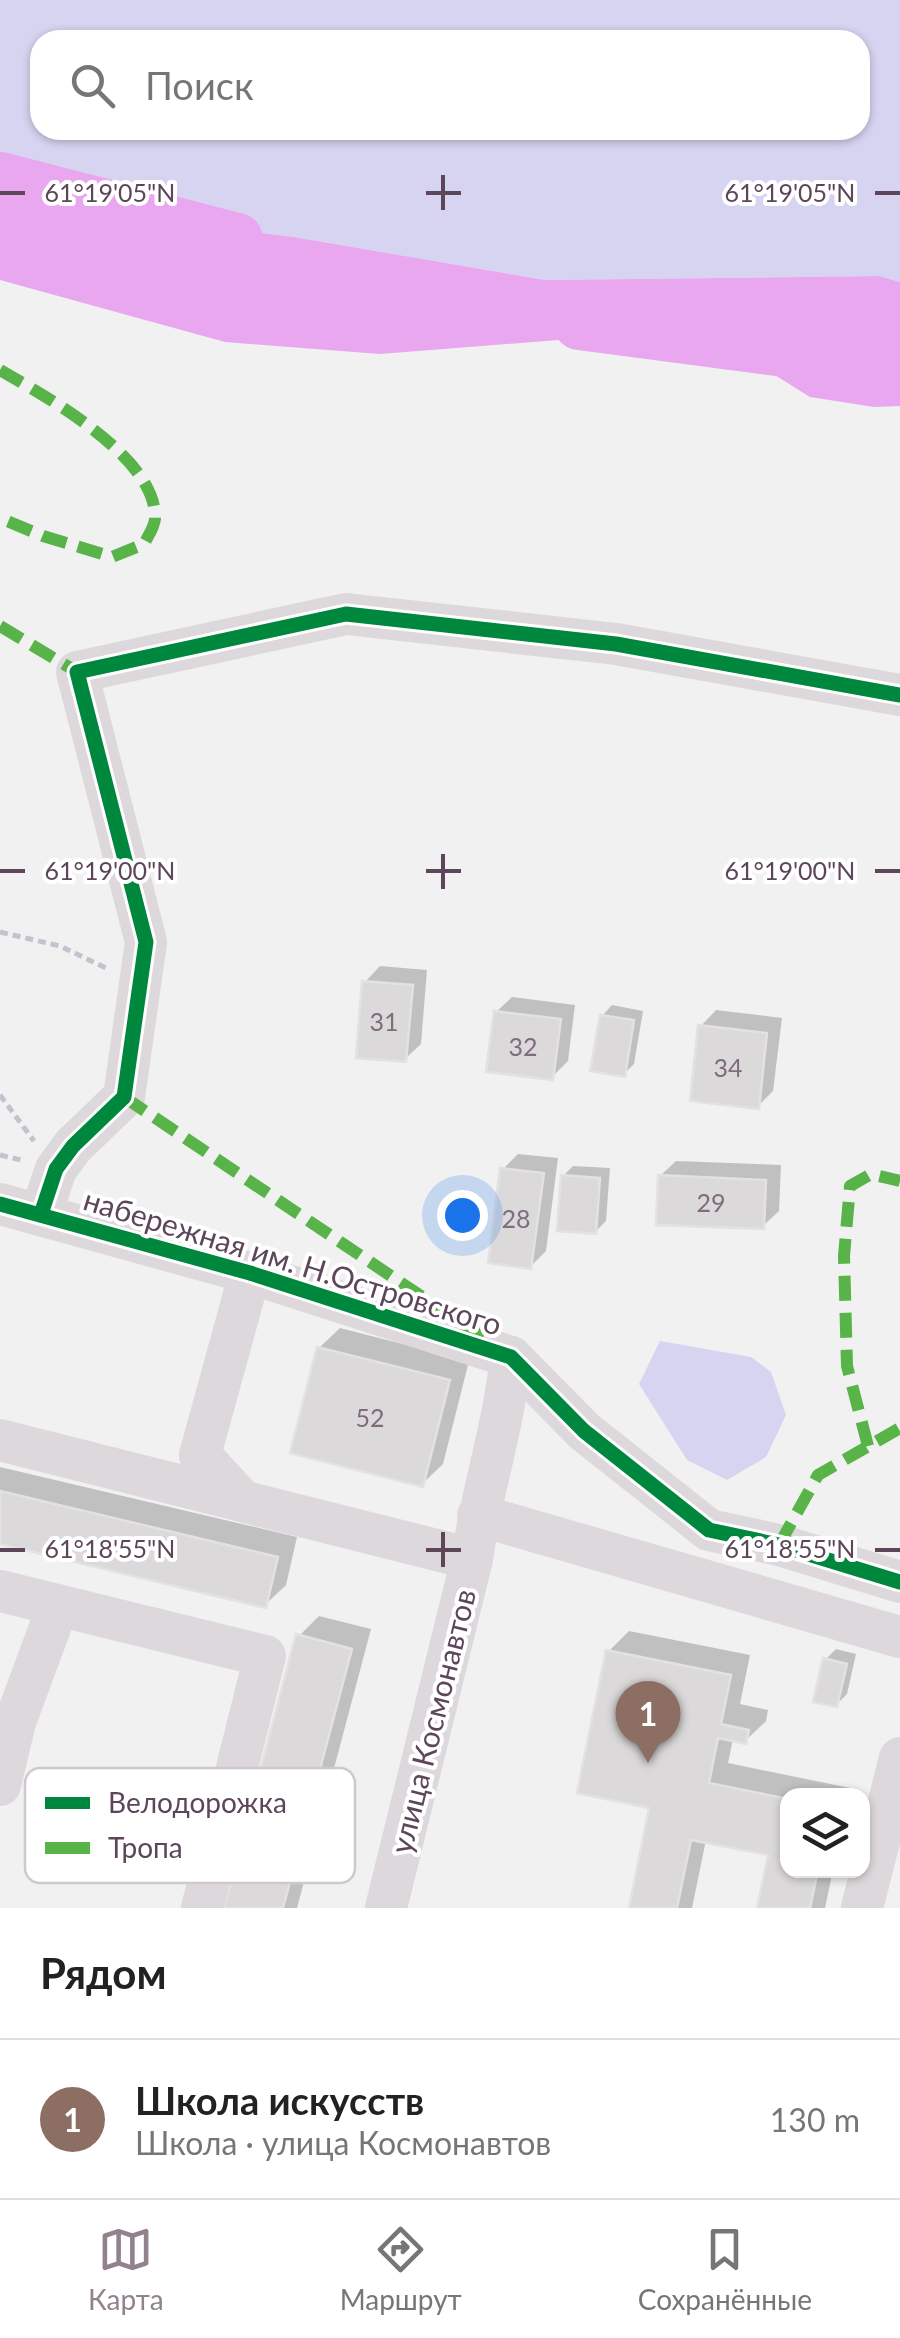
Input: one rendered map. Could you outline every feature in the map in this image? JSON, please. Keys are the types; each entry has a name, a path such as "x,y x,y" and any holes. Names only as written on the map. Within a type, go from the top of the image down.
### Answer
{"street":[{"path":"41,1214 56,1169 72,1146 124,1097 146,942 76,672 346,614 616,644 900,695"},
{"name":"набережная им. Н.Островского","path":"0,1204 250,1274 511,1356"},
{"path":"240,1498 200,1455 250,1274"},
{"path":"511,1356 584,1431 709,1530 779,1545 900,1582"},
{"name":"улица Космонавтов","path":"386,1908 472,1559 478,1515 506,1405 511,1356"},
{"path":"0,1440 472,1559"},
{"path":"478,1515 900,1638"},
{"path":"0,1591 265,1656 237,1768"},
{"path":"0,1785 15,1722 58,1606"},
{"path":"862,1908 900,1758"},
{"path":"202,1908 208,1883"}],"path":[{"path":"0,932 60,946 140,984"}],"shaded area":[{"path":"0,0 900,0 900,282 879,276 545,280 294,237 37,205 0,177"},
{"path":"0,177 37,205 294,237 545,280 879,276 900,282 900,406 874,407 810,397 757,364 725,337 659,332 380,354 225,342 0,280"},
{"path":"660,1341 751,1357 771,1372 786,1415 766,1457 727,1480 687,1460 639,1384"}],"building":[{"path":"362,981 413,985 406,1062 356,1058"},
{"path":"494,1011 561,1019 553,1080 486,1072"},
{"path":"600,1015 634,1020 625,1077 590,1071"},
{"path":"698,1025 767,1033 759,1109 690,1101"},
{"path":"500,1168 544,1173 531,1269 488,1263"},
{"path":"561,1175 600,1178 596,1234 557,1231"},
{"path":"658,1175 766,1180 764,1229 656,1225"},
{"path":"317,1347 450,1380 423,1487 290,1453"},
{"path":"0,1491 278,1557 266,1608 0,1544"},
{"path":"296,1634 352,1649 320,1768 261,1768"},
{"path":"606,1650 731,1675 721,1724 749,1730 746,1744 718,1738 709,1783 780,1797 780,1878 816,1878 810,1908 757,1908 768,1855 691,1840 677,1908 629,1908 649,1808 577,1793"},
{"path":"823,1658 847,1664 837,1707 813,1702"},
{"path":"231,1883 290,1883 283,1908 224,1908"}],"waterway":[{"path":"0,178 237,239"},
{"path":"579,324 900,366"}],"marked path":[{"path":"0,370 69,412 118,451 150,494 155,516 144,544 112,557 0,518"},
{"path":"0,626 77,672"},
{"path":"124,1097 485,1339"},
{"path":"868,1446 847,1366 844,1256 850,1186 871,1174 900,1181"},
{"path":"779,1545 818,1475 900,1428"}],"cycle path":[{"path":"41,1214 56,1169 73,1146 124,1097 146,942 77,672 346,614 616,644 900,695"},
{"path":"0,1204 250,1273 511,1357 584,1431 709,1530 779,1545 900,1582"}],"place":[{"name":"Школа искусcтв","path":"648,1763"}]}
